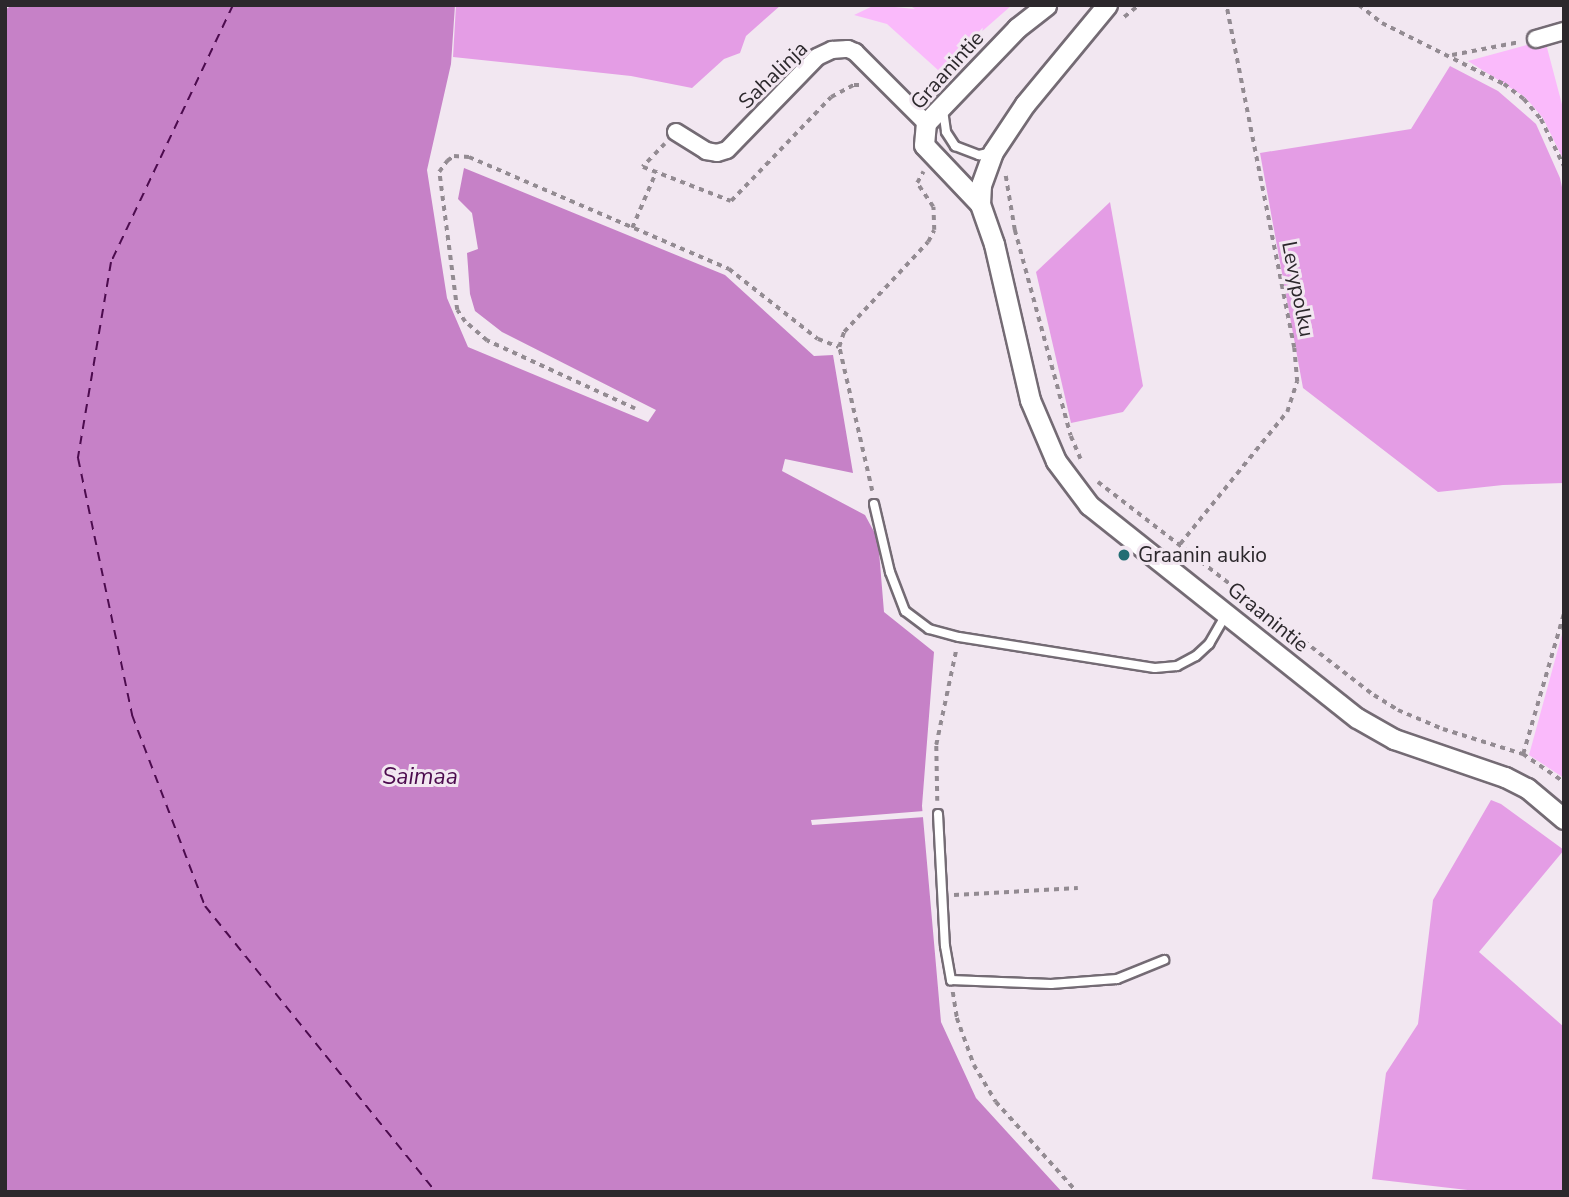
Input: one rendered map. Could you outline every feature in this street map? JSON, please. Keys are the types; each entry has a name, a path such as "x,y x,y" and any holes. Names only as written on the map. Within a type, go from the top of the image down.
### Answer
{"street":[{"name":"Graanintie","path":"1046,5 1017,28 943,103 926,123 924,145 934,159 980,204 994,244 1030,400 1056,461 1090,505 1228,612 1357,718 1394,739 1505,777 1527,788 1564,819"},
{"name":"Graanintie","path":"980,204 986,164 1026,104 1114,12"},
{"path":"1536,39 1564,31"},
{"name":"Sahalinja","path":"676,132 706,151 717,153 727,150 817,57 832,50 848,49 855,52 926,123"}],"lane":[{"path":"943,103 946,132 955,146 979,155 993,152"},
{"path":"874,504 890,572 905,611 929,629 959,638 1155,668 1177,666 1209,645 1228,612"},
{"path":"938,814 942,895 951,980 1051,984 1117,979 1164,960"}],"path":[{"path":"1114,12 1139,5"},
{"name":"Levypolku","path":"1180,544 1287,412 1297,382 1294,348 1226,5"},
{"path":"1359,5 1382,23 1504,84 1524,99 1541,119 1564,166"},
{"path":"1450,56 1536,39"},
{"path":"676,132 643,167 731,201 831,97 854,85 866,88"},
{"path":"635,409 487,341 465,322 457,310 439,172 454,156 469,158 729,269 818,339 839,347"},
{"path":"1008,167 1005,183 1015,230 1071,436 1083,462"},
{"path":"874,504 839,347 844,332 928,242 934,230 933,207 917,183 924,171"},
{"path":"632,229 656,172"},
{"path":"1093,476 1374,695 1443,729 1523,754 1564,782"},
{"path":"1523,754 1564,612"},
{"path":"938,814 936,745 959,638"},
{"path":"942,895 1078,888"},
{"path":"951,980 957,1018 974,1065 996,1102 1077,1192"}],"shaded area":[{"path":"456,5 781,5 746,36 740,53 724,59 692,88 631,76 453,57"},
{"path":"875,5 915,9 909,5 1012,5 938,70 887,24 854,15"},
{"path":"1545,40 1564,112 1564,161 1543,118 1525,97 1468,61"},
{"path":"1450,66 1498,91 1536,124 1560,178 1564,196 1564,483 1503,485 1438,492 1303,388 1260,153 1411,129"},
{"path":"1110,202 1143,386 1123,412 1071,423 1036,272"},
{"path":"1564,627 1564,778 1529,755"},
{"path":"1491,800 1501,804 1564,850 1479,952 1564,1027 1564,1192 1485,1192 1372,1179 1386,1073 1418,1024 1433,900"}],"water":[{"name":"Saimaa","path":"12,5 455,5 451,64 427,170 447,298 468,347 648,422 656,410 502,332 475,311 470,294 467,253 478,249 472,213 458,199 464,168 725,275 814,356 833,355 853,473 785,459 782,471 865,515 878,539 884,612 934,652 922,806 941,1022 976,1098 1062,1192 5,1192 5,10"}],"pier":[{"path":"924,811 925,817 812,825 811,820"}],"ferry route":[{"path":"233,5 111,262 78,458 132,715 205,906 436,1192"}],"place":[{"name":"Graanin aukio","path":"1124,555"}]}
